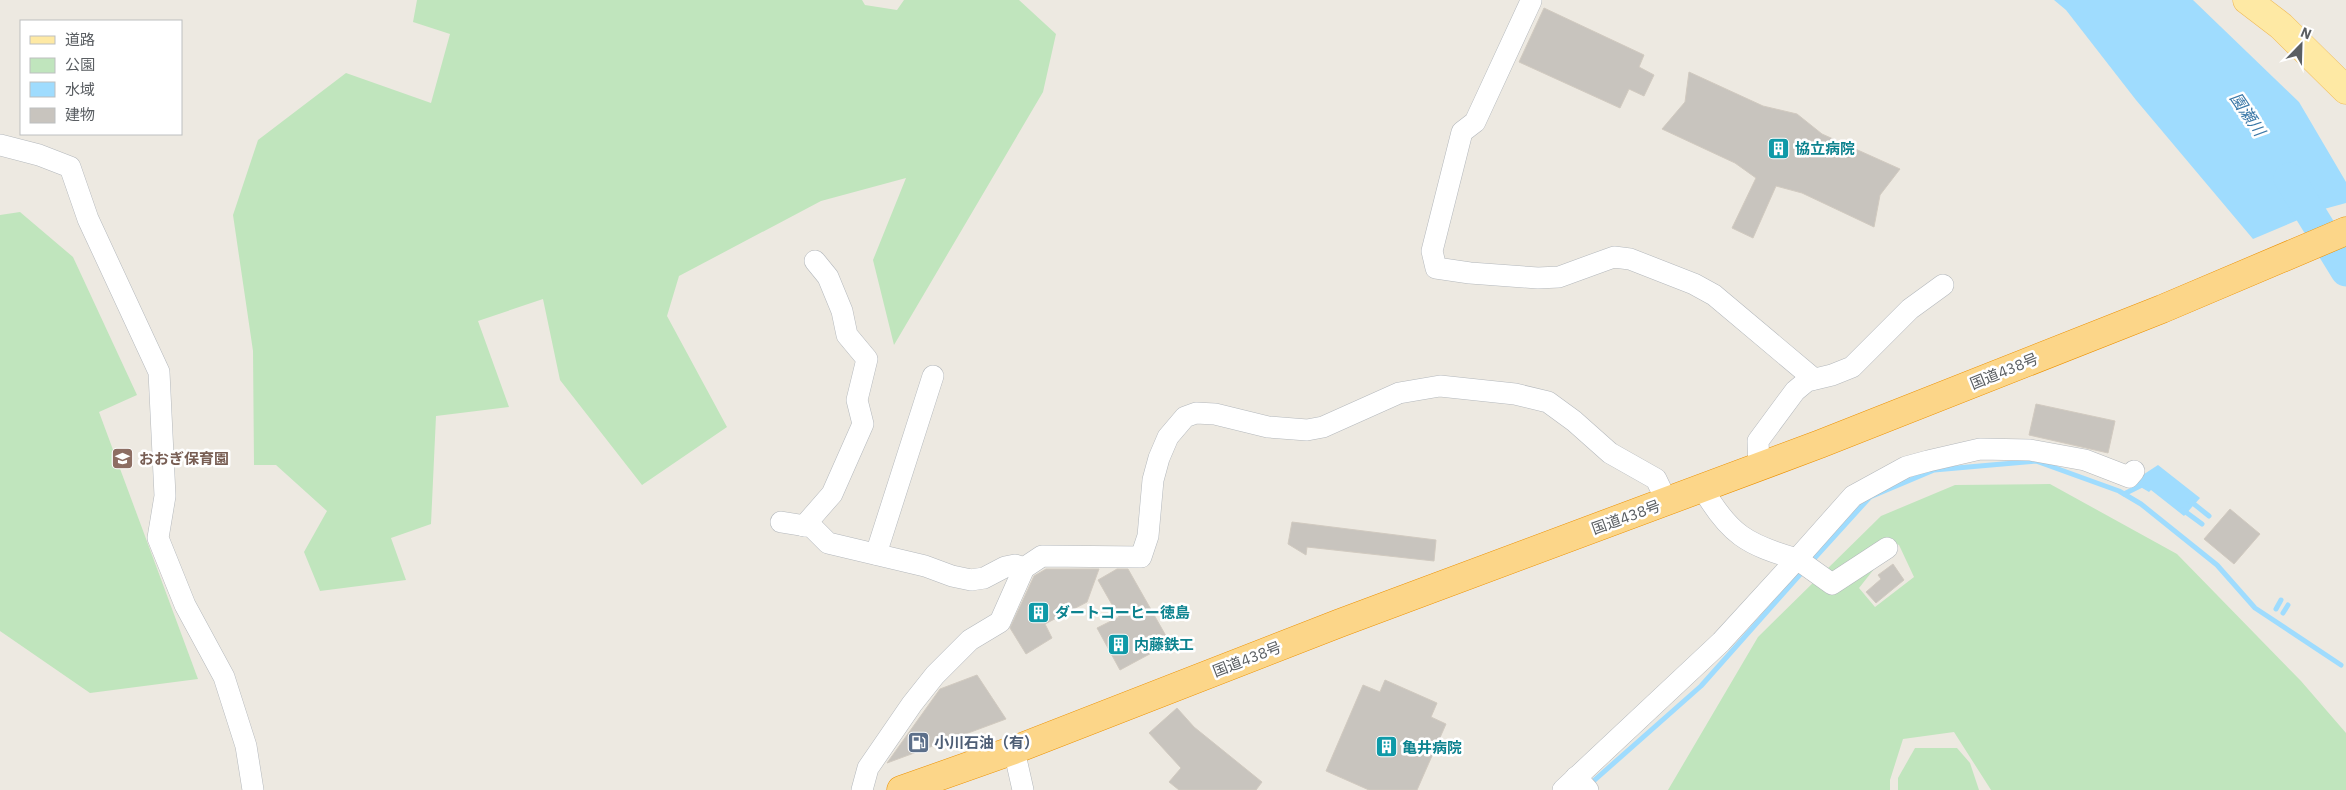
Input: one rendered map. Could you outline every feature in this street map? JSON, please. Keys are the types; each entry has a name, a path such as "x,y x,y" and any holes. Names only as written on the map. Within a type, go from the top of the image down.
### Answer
{"highway":[{"name":"国道438号","path":"901,790 1014,750 1340,623 1760,467 2162,309 2346,231"}],"main road":[{"path":"2247,0 2281,26 2346,90"}],"street":[{"path":"1531,1 1475,122 1462,132 1432,251 1436,268 1470,274 1538,278 1559,277 1614,257 1630,259 1694,284 1714,295 1814,379"},
{"path":"0,145 38,155 70,167 88,218 159,372 166,496 158,538 185,605 224,677 246,746 253,790"},
{"path":"804,526 832,494 863,424 857,400 866,358 847,335 842,311 828,277 815,261"},
{"path":"1760,467 1758,441 1795,391 1807,381 1852,367 1910,309 1943,285"},
{"path":"876,554 933,376"},
{"path":"862,790 868,768 912,704 935,675 970,640 1000,622 1024,568 1042,556 1141,557 1148,536 1153,480 1159,458 1168,437 1185,417 1196,413 1215,414 1268,426 1307,430 1323,427 1399,393 1440,386 1515,394 1548,402 1574,421 1610,454 1656,479 1667,502"},
{"path":"1576,786 1721,642 1799,561 1853,496 1906,467 1980,449 2030,450 2085,460 2129,477 2134,471"},
{"path":"1703,489 1715,511 1746,541 1768,551 1799,561 1832,584 1887,548"},
{"path":"781,522 812,527 828,543 971,580 984,578 1004,567 1015,565 1024,568"},
{"path":"1014,750 1023,790"}],"green space":[{"path":"417,0 862,0 865,5 897,10 904,0 1019,0 1056,34 1043,92 894,345 873,260 906,178 821,201 679,276 667,316 727,427 642,485 560,380 543,299 478,321 509,407 436,416 431,524 391,538 406,580 320,591 304,552 327,511 276,465 254,465 253,351 233,215 258,140 346,73 431,103 450,34 413,22"},
{"path":"20,212 73,257 137,395 99,412 198,679 90,693 0,631 0,215"},
{"path":"2050,484 2177,554 2301,681 2346,733 2346,790 1991,790 1954,732 1903,739 1890,780 1890,790 1668,790 1758,637 1881,516 1955,485","holes":["1890,541 1899,545 1914,577 1875,607 1859,588 1882,559"]},
{"path":"1915,748 1957,748 1970,763 1979,790 1898,790 1898,778"}],"water":[{"path":"2054,0 2193,0 2299,102 2346,182 2346,203 2324,209 2253,239 2136,100 2066,10"},
{"path":"2158,465 2200,498 2184,516 2151,490 2149,492 2132,482"}],"building":[{"path":"1544,8 1644,55 1639,67 1654,75 1644,96 1629,89 1620,108 1519,62"},
{"name":"協立病院","path":"1689,72 1763,106 1797,114 1822,134 1900,169 1880,195 1874,227 1802,193 1776,186 1753,238 1732,228 1756,178 1735,163 1662,129 1685,102"},
{"path":"2036,404 2115,421 2108,453 2029,435"},
{"path":"2230,509 2260,534 2234,564 2204,539"},
{"path":"1292,522 1436,540 1434,561 1307,547 1306,555 1288,544"},
{"path":"1893,564 1904,580 1876,603 1866,592 1881,579 1878,575"},
{"name":"ダートコーヒー徳島","path":"1046,569 1099,569 1087,602 1045,624 1052,638 1026,654 1010,628 1034,576"},
{"path":"1117,569 1128,569 1170,643 1120,670 1097,628 1119,617 1098,580"},
{"name":"小川石油（有）","path":"977,675 1006,719 887,763 940,689"},
{"name":"亀井病院","path":"1385,680 1437,703 1431,717 1446,724 1417,790 1369,790 1326,771 1363,685 1380,692"},
{"path":"1177,708 1194,727 1262,782 1256,790 1179,790 1169,782 1181,768 1149,733"}],"waterway":[{"name":"園瀬川","path":"2289,178 2346,271"},
{"path":"1811,562 1870,497 1934,470 2036,461 2119,491 2141,504 2217,565 2255,608 2341,665"},
{"path":"2124,494 2144,484"},
{"path":"2189,500 2209,516"},
{"path":"2183,510 2202,524"},
{"path":"1589,785 1701,686 1804,570"},
{"path":"2276,609 2281,600"},
{"path":"2283,613 2288,605"}],"place":[{"name":"協立病院","path":"1779,148"},
{"name":"おおぎ保育園","path":"123,458"},
{"name":"ダートコーヒー徳島","path":"1039,612"},
{"name":"内藤鉄工","path":"1118,644"},
{"name":"小川石油（有）","path":"918,742"},
{"name":"亀井病院","path":"1386,747"}]}
